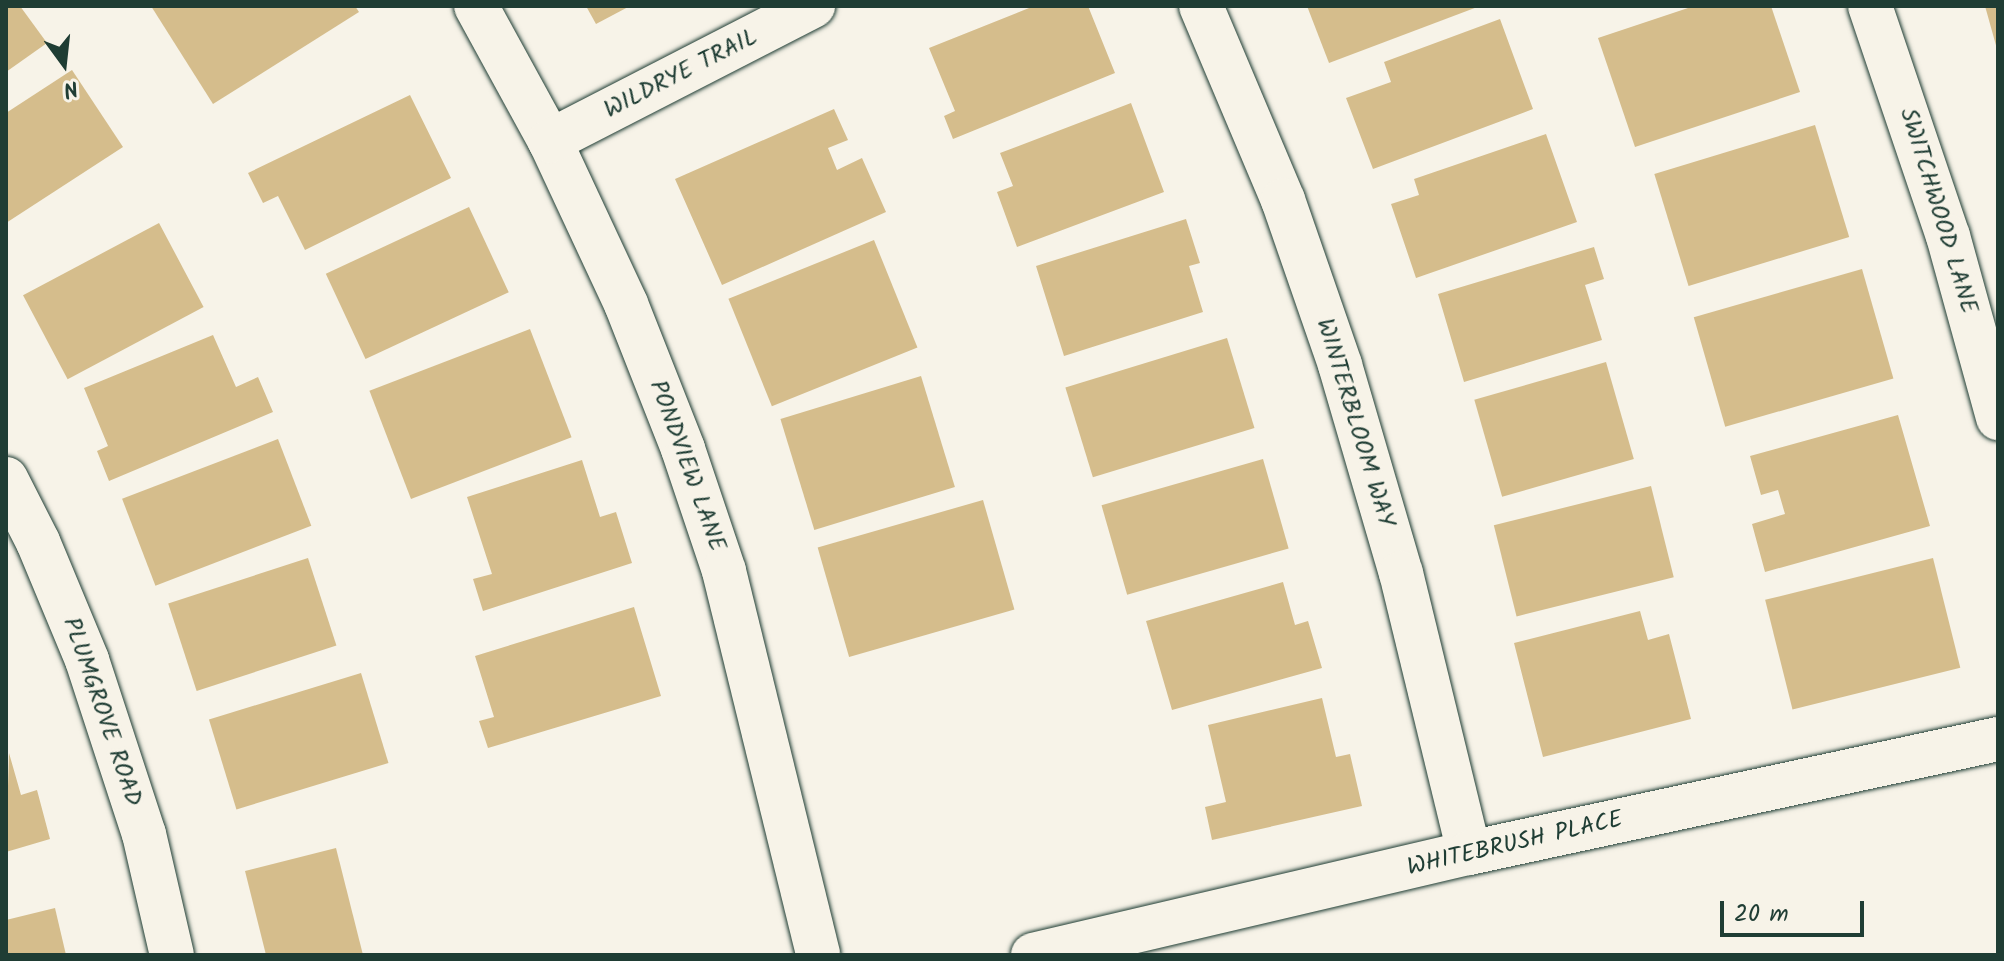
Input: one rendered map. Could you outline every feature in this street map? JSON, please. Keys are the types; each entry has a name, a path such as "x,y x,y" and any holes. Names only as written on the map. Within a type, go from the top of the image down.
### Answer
{"street":[{"name":"PONDVIEW LANE","path":"476,6 550,141 626,304 683,449 720,557 818,955"},
{"name":"WILDRYE TRAIL","path":"550,141 813,6"},
{"name":"WINTERBLOOM WAY","path":"1201,6 1283,200 1340,365 1401,573 1469,853"},
{"name":"SWITCHWOOD LANE","path":"1870,6 1948,236 1998,418"},
{"name":"PLUMGROVE ROAD","path":"6,479 38,542 87,660 144,834 172,955"},
{"name":"WHITEBRUSH PLACE","path":"1033,955 1469,853 1998,739"}],"building":[{"path":"6,6 20,6 47,43 6,72"},
{"path":"151,6 355,6 359,12 213,104"},
{"path":"586,6 630,6 596,24"},
{"path":"1034,6 1088,6 1115,73 953,139 944,116 955,111 929,48"},
{"path":"1307,6 1480,6 1329,63"},
{"path":"1694,6 1771,6 1800,92 1635,147 1598,38"},
{"path":"1985,6 1998,6 1998,49 1997,49"},
{"path":"1500,19 1533,109 1373,169 1346,98 1391,82 1384,62"},
{"path":"72,70 123,147 6,223 6,113"},
{"path":"410,95 451,178 305,250 278,196 263,203 248,173"},
{"path":"1131,103 1164,192 1017,247 997,192 1013,186 1000,153"},
{"path":"834,109 848,140 828,148 837,170 862,158 886,212 722,285 675,179"},
{"path":"1815,125 1849,237 1689,286 1654,174"},
{"path":"1546,134 1577,222 1416,278 1391,204 1419,195 1414,179"},
{"path":"469,207 509,292 366,359 326,274"},
{"path":"1186,219 1200,263 1189,266 1203,312 1064,356 1036,266"},
{"path":"159,223 204,307 68,379 23,295"},
{"path":"874,240 917,348 772,406 728,299"},
{"path":"1594,247 1604,279 1585,285 1602,340 1464,382 1438,294"},
{"path":"1862,269 1893,379 1725,427 1694,317"},
{"path":"530,329 572,437 411,499 369,391"},
{"path":"213,335 236,387 258,377 273,412 109,481 97,451 108,446 84,388"},
{"path":"1227,338 1254,428 1093,477 1065,387"},
{"path":"1606,362 1634,459 1502,497 1474,400"},
{"path":"921,376 955,487 814,530 780,419"},
{"path":"1898,415 1930,526 1765,572 1752,524 1785,514 1778,490 1761,495 1750,456"},
{"path":"278,439 311,526 155,586 122,499"},
{"path":"1263,459 1289,548 1127,595 1102,505"},
{"path":"582,460 600,517 616,512 632,563 483,611 473,579 492,574 467,497"},
{"path":"1651,486 1674,577 1517,616 1494,525"},
{"path":"983,500 1014,610 849,657 818,547"},
{"path":"308,558 336,645 197,691 168,603"},
{"path":"1933,558 1960,668 1792,709 1765,600"},
{"path":"1283,582 1295,625 1308,621 1322,668 1172,710 1146,621"},
{"path":"634,607 661,696 488,748 479,721 494,717 475,656"},
{"path":"1640,611 1648,640 1669,634 1691,719 1543,757 1514,643"},
{"path":"361,673 388,763 236,809 209,719"},
{"path":"1322,698 1336,757 1350,754 1362,806 1212,840 1205,807 1226,802 1208,725"},
{"path":"9,753 21,795 37,790 50,839 6,852"},
{"path":"336,848 363,955 266,955 245,871"},
{"path":"55,908 66,955 6,955 6,920"}]}
